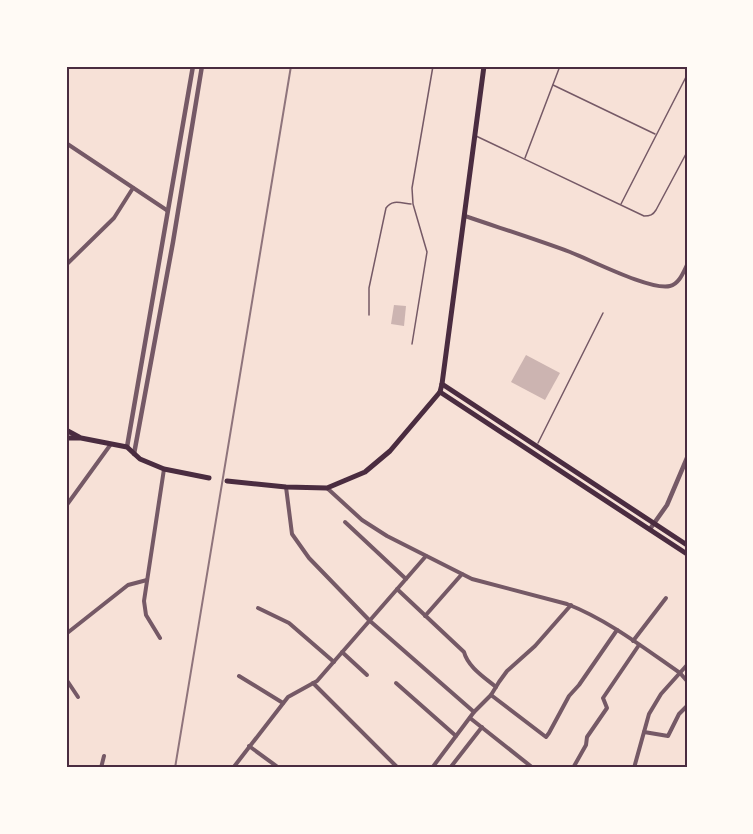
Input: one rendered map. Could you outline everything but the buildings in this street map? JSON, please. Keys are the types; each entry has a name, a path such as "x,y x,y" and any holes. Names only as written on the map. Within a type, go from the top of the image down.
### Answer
{"main road":[{"path":"227,481 286,488 327,488 365,472 390,451 440,392 484,66"},
{"path":"442,384 687,545"},
{"path":"440,392 687,554"},
{"path":"66,430 81,438"},
{"path":"66,438 81,438 127,447 140,459 164,469 209,478"}],"street":[{"path":"127,447 193,66"},
{"path":"134,454 173,242 202,66"},
{"path":"66,144 169,211"},
{"path":"66,265 114,218 133,188"},
{"path":"465,216 571,252 643,282 670,286 677,282 687,265"},
{"path":"66,506 111,444"},
{"path":"650,529 667,505 687,458"},
{"path":"160,638 145,611 144,600 164,469"},
{"path":"286,488 292,534 309,558 370,621 474,712"},
{"path":"327,488 362,520 387,536 481,582 580,609 617,630 680,673 687,681"},
{"path":"345,522 406,579"},
{"path":"233,768 288,697 317,681 426,556"},
{"path":"425,616 462,574"},
{"path":"66,634 128,585 147,580"},
{"path":"397,589 464,652 465,659 474,669 496,687"},
{"path":"633,641 666,598"},
{"path":"432,768 474,712 491,695 507,671 535,645 571,605"},
{"path":"258,608 289,623 334,662"},
{"path":"491,695 546,737 569,696 617,630"},
{"path":"573,768 586,746 587,737 607,708 603,698 639,645"},
{"path":"342,652 367,675"},
{"path":"634,768 649,714 661,694 687,665"},
{"path":"239,676 283,703"},
{"path":"66,680 78,697"},
{"path":"313,683 398,768"},
{"path":"396,683 456,736"},
{"path":"644,732 668,736 679,714 687,706"},
{"path":"470,718 533,768"},
{"path":"450,768 482,727"},
{"path":"249,746 279,768"},
{"path":"101,768 104,756"}],"lane":[{"path":"412,344 427,252 413,204 412,188 433,66"},
{"path":"525,159 560,66"},
{"path":"621,205 687,75"},
{"path":"553,85 657,135"},
{"path":"476,136 644,216 654,214 687,152"},
{"path":"369,315 369,288 386,208 392,202 413,204"},
{"path":"537,446 603,313"}],"railway":[{"path":"175,768 291,66"}]}
